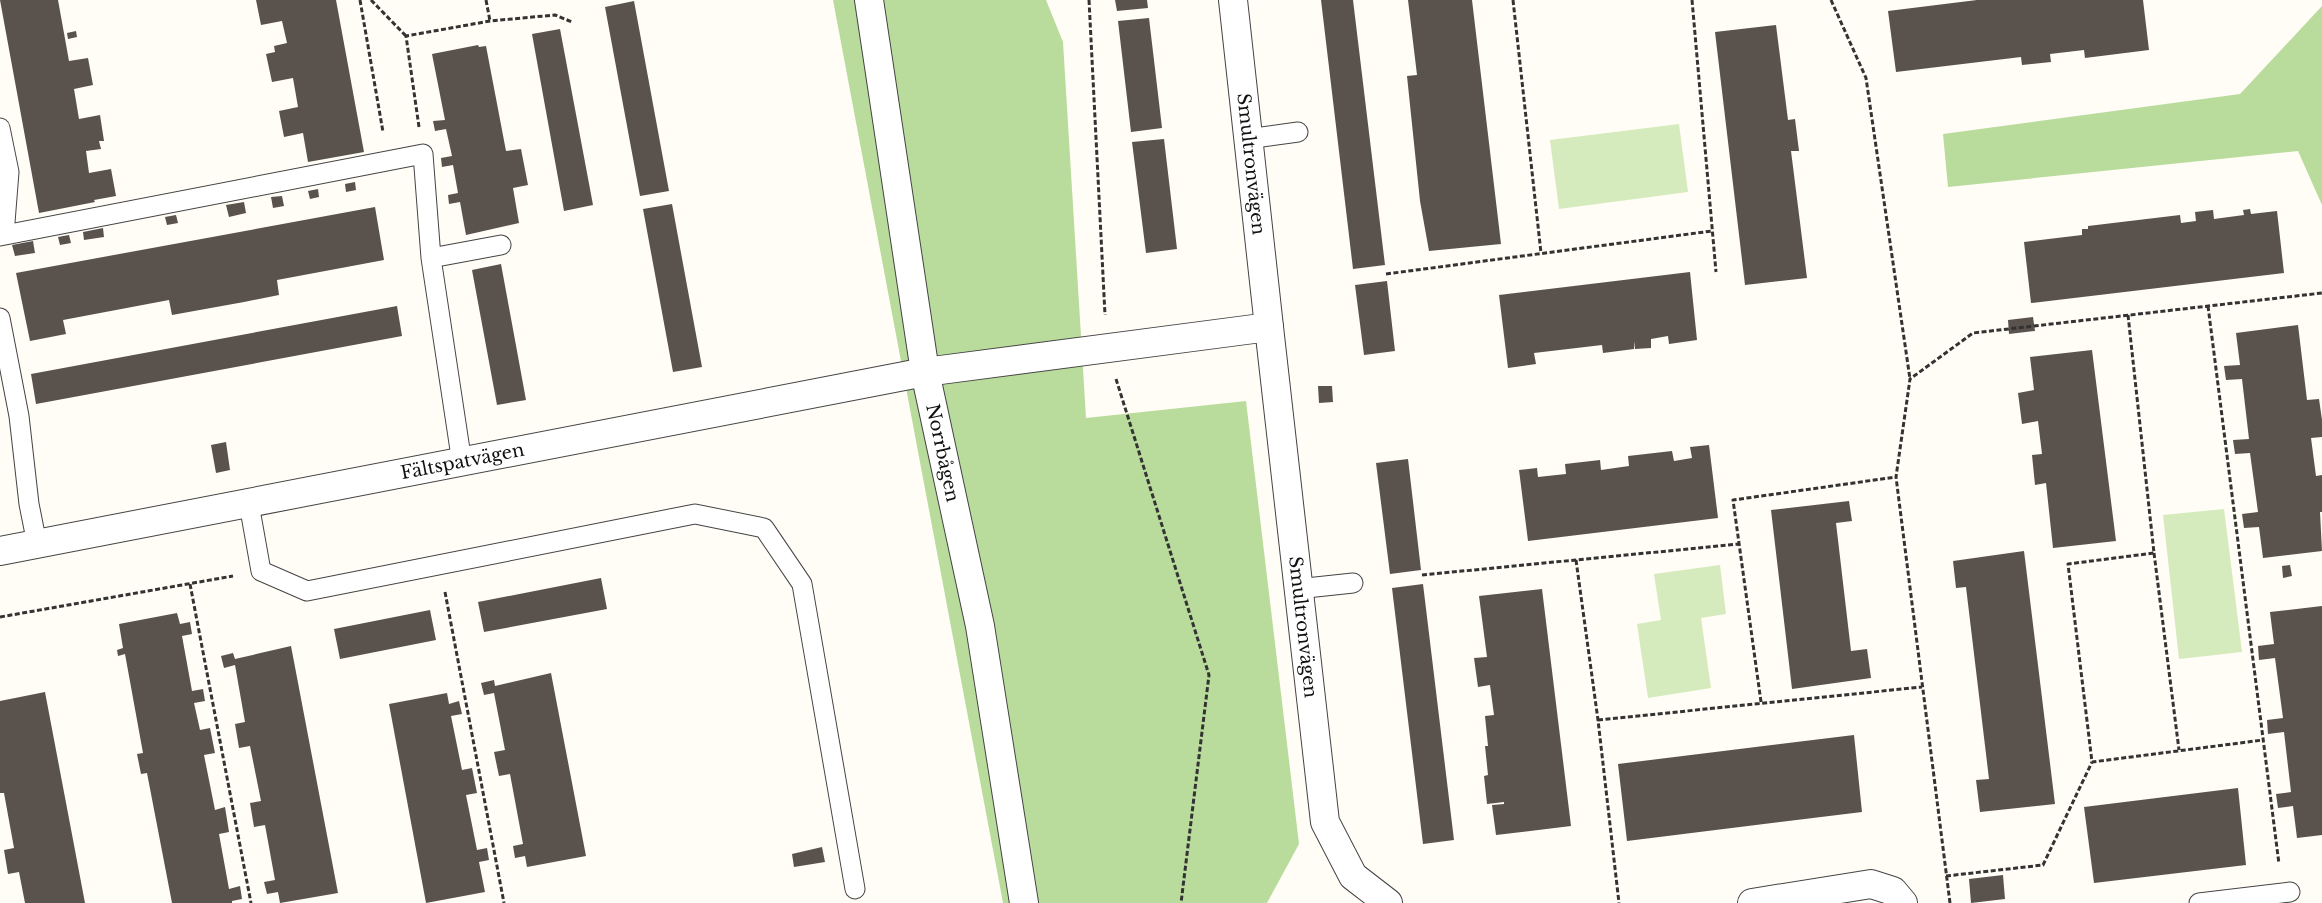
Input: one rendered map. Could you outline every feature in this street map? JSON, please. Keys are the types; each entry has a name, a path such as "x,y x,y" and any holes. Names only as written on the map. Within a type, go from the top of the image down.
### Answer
{"street":[{"name":"Norrbågen","path":"869,0 925,372 980,626 1024,903"},
{"name":"Smultronvägen","path":"1232,0 1297,589 1325,822 1353,876 1388,903"},
{"path":"925,372 1269,327"},
{"name":"Fältspatvägen","path":"0,551 925,372"},
{"path":"1752,903 1871,884 1893,891 1903,903"}],"lane":[{"path":"0,128 9,172 2,236 423,154 430,258 462,463"},
{"path":"1247,139 1298,132"},
{"path":"430,258 501,245"},
{"path":"0,318 19,416 28,504 36,544"},
{"path":"249,504 261,571 307,591 695,514 764,528 802,584 854,889"},
{"path":"1297,589 1353,583"},
{"path":"2198,903 2286,892"}],"path":[{"path":"360,0 388,160"},
{"path":"371,0 406,36 423,154"},
{"path":"486,0 490,21"},
{"path":"1089,0 1106,348 1208,675 1181,903"},
{"path":"1513,0 1541,253"},
{"path":"1692,0 1716,272"},
{"path":"1831,0 1866,78 1910,379 1896,477 1950,903"},
{"path":"406,36 490,21 555,15 572,22"},
{"path":"1386,274 1712,231"},
{"path":"1910,379 1973,333 2322,293"},
{"path":"2208,306 2263,740 2286,892"},
{"path":"2128,315 2154,553 2179,750"},
{"path":"1761,702 1733,500 1896,477"},
{"path":"1422,575 1739,544"},
{"path":"1946,876 2043,865 2092,762 2068,564 2154,553"},
{"path":"1576,560 1598,720 1619,903"},
{"path":"440,565 504,903"},
{"path":"0,617 261,571"},
{"path":"190,584 251,903"},
{"path":"1598,720 1922,687"},
{"path":"2092,762 2263,740"}],"green space":[{"path":"833,0 1046,0 1063,42 1086,418 1246,401 1299,844 1267,903 1003,903"},
{"path":"2322,6 2322,205 2298,151 1948,187 1943,134 2240,94"},
{"path":"1679,124 1688,192 1559,209 1550,140"},
{"path":"2224,509 2242,652 2179,659 2163,515"},
{"path":"1720,565 1726,614 1701,618 1711,688 1648,698 1637,624 1661,620 1654,574"}],"building":[{"path":"0,0 58,0 69,61 88,58 93,85 74,89 79,119 100,115 104,141 99,141 101,149 86,151 89,173 111,169 116,196 39,213"},
{"path":"256,0 336,0 364,152 308,162 303,133 284,137 279,111 298,107 293,78 272,82 266,54 275,52 274,46 287,43 282,21 261,25"},
{"path":"1115,0 1147,0 1148,8 1117,11"},
{"path":"1321,0 1353,0 1385,265 1353,269"},
{"path":"1408,0 1472,0 1501,244 1429,251 1420,201 1407,76 1417,75"},
{"path":"1977,0 2143,0 2149,50 2085,58 2084,50 2050,54 2051,62 2022,65 2021,57 1896,72 1888,11"},
{"path":"634,1 669,191 640,196 605,7"},
{"path":"1149,18 1162,128 1131,132 1118,21"},
{"path":"1776,25 1788,120 1795,119 1799,151 1791,151 1807,278 1745,285 1715,32"},
{"path":"560,29 593,205 564,211 532,34"},
{"path":"76,31 77,37 68,39 67,33"},
{"path":"478,45 479,47 486,46 506,151 521,149 528,185 513,188 519,223 466,235 460,202 449,204 448,195 458,193 453,165 442,167 441,158 452,156 446,129 435,131 433,121 445,120 432,54"},
{"path":"1164,139 1177,249 1146,253 1132,142"},
{"path":"355,182 356,190 346,192 345,184"},
{"path":"318,189 319,197 310,199 308,191"},
{"path":"282,196 284,206 273,208 271,197"},
{"path":"244,202 246,213 229,217 226,205"},
{"path":"672,204 702,367 673,372 643,209"},
{"path":"375,207 384,260 277,280 279,295 244,302 172,315 169,300 63,320 66,334 30,341 16,273"},
{"path":"2250,209 2251,214 2277,211 2284,273 2031,303 2024,242 2082,235 2082,229 2088,229 2088,226 2180,215 2181,223 2196,221 2195,212 2213,210 2214,219 2244,215 2243,210"},
{"path":"176,215 178,223 167,225 165,217"},
{"path":"103,228 104,237 84,240 83,232"},
{"path":"69,235 71,243 60,245 58,237"},
{"path":"33,241 35,253 15,256 12,245"},
{"path":"501,264 526,400 497,405 472,270"},
{"path":"1690,272 1697,340 1669,344 1668,336 1651,339 1651,348 1635,349 1634,341 1634,349 1603,353 1602,345 1534,353 1536,364 1508,368 1499,295"},
{"path":"1387,281 1395,351 1364,355 1355,285"},
{"path":"397,306 402,336 36,404 31,374"},
{"path":"2033,317 2035,331 2009,334 2008,320"},
{"path":"2298,325 2307,400 2319,399 2322,420 2322,437 2311,438 2316,476 2322,475 2322,512 2320,512 2322,551 2263,558 2259,527 2244,528 2242,514 2258,512 2250,453 2235,454 2233,440 2249,439 2242,379 2226,380 2224,366 2240,365 2236,333"},
{"path":"2092,350 2116,541 2053,548 2046,483 2035,485 2032,455 2042,454 2038,421 2022,424 2018,393 2034,390 2030,357"},
{"path":"1318,386 1332,386 1333,402 1319,403"},
{"path":"226,442 230,470 216,473 211,445"},
{"path":"1709,445 1718,518 1528,541 1519,470 1537,468 1538,477 1566,474 1565,464 1600,460 1601,470 1629,466 1628,456 1672,451 1674,461 1692,458 1690,447"},
{"path":"1408,459 1421,570 1390,574 1376,463"},
{"path":"1849,501 1852,521 1836,523 1851,651 1867,649 1871,678 1792,689 1771,510"},
{"path":"2024,551 2055,804 1980,812 1976,780 1989,779 1966,587 1956,588 1953,561"},
{"path":"2290,565 2292,576 2283,578 2282,566"},
{"path":"601,578 607,609 484,632 478,602"},
{"path":"1423,584 1454,840 1423,844 1392,588"},
{"path":"1542,589 1571,826 1496,835 1492,805 1504,804 1504,802 1487,804 1484,776 1488,775 1485,746 1488,746 1485,716 1494,715 1490,685 1478,687 1474,658 1487,657 1479,596"},
{"path":"2322,606 2322,835 2297,838 2293,806 2278,808 2276,794 2291,792 2284,732 2268,734 2267,720 2283,718 2275,658 2259,660 2258,646 2274,644 2270,612"},
{"path":"430,610 436,640 340,659 334,629"},
{"path":"177,613 180,624 190,622 192,634 182,636 192,691 203,689 205,701 194,703 200,730 210,728 215,753 204,755 215,810 225,807 229,832 219,834 229,889 240,886 242,899 232,901 232,903 172,903 147,773 141,774 137,754 143,753 125,654 118,656 117,650 123,648 119,624"},
{"path":"291,646 338,893 280,903 278,892 267,894 264,882 275,880 265,825 254,827 250,803 261,801 250,746 239,748 235,724 245,722 235,665 224,668 221,656 233,653 235,659"},
{"path":"551,673 586,856 527,867 525,856 515,858 513,846 523,844 510,774 499,776 494,752 505,750 494,693 484,695 481,683 494,680 495,686"},
{"path":"45,692 85,903 25,903 19,872 8,874 4,850 14,848 4,793 0,793 0,701"},
{"path":"447,693 449,704 459,701 462,714 451,716 462,770 472,768 477,793 466,795 477,850 487,848 489,860 479,862 485,892 426,903 389,704"},
{"path":"1854,735 1862,812 1627,841 1618,764"},
{"path":"2238,788 2246,865 2094,883 2084,807"},
{"path":"822,847 825,862 794,867 792,854"},
{"path":"2003,875 2005,899 1971,903 1969,879"}]}
